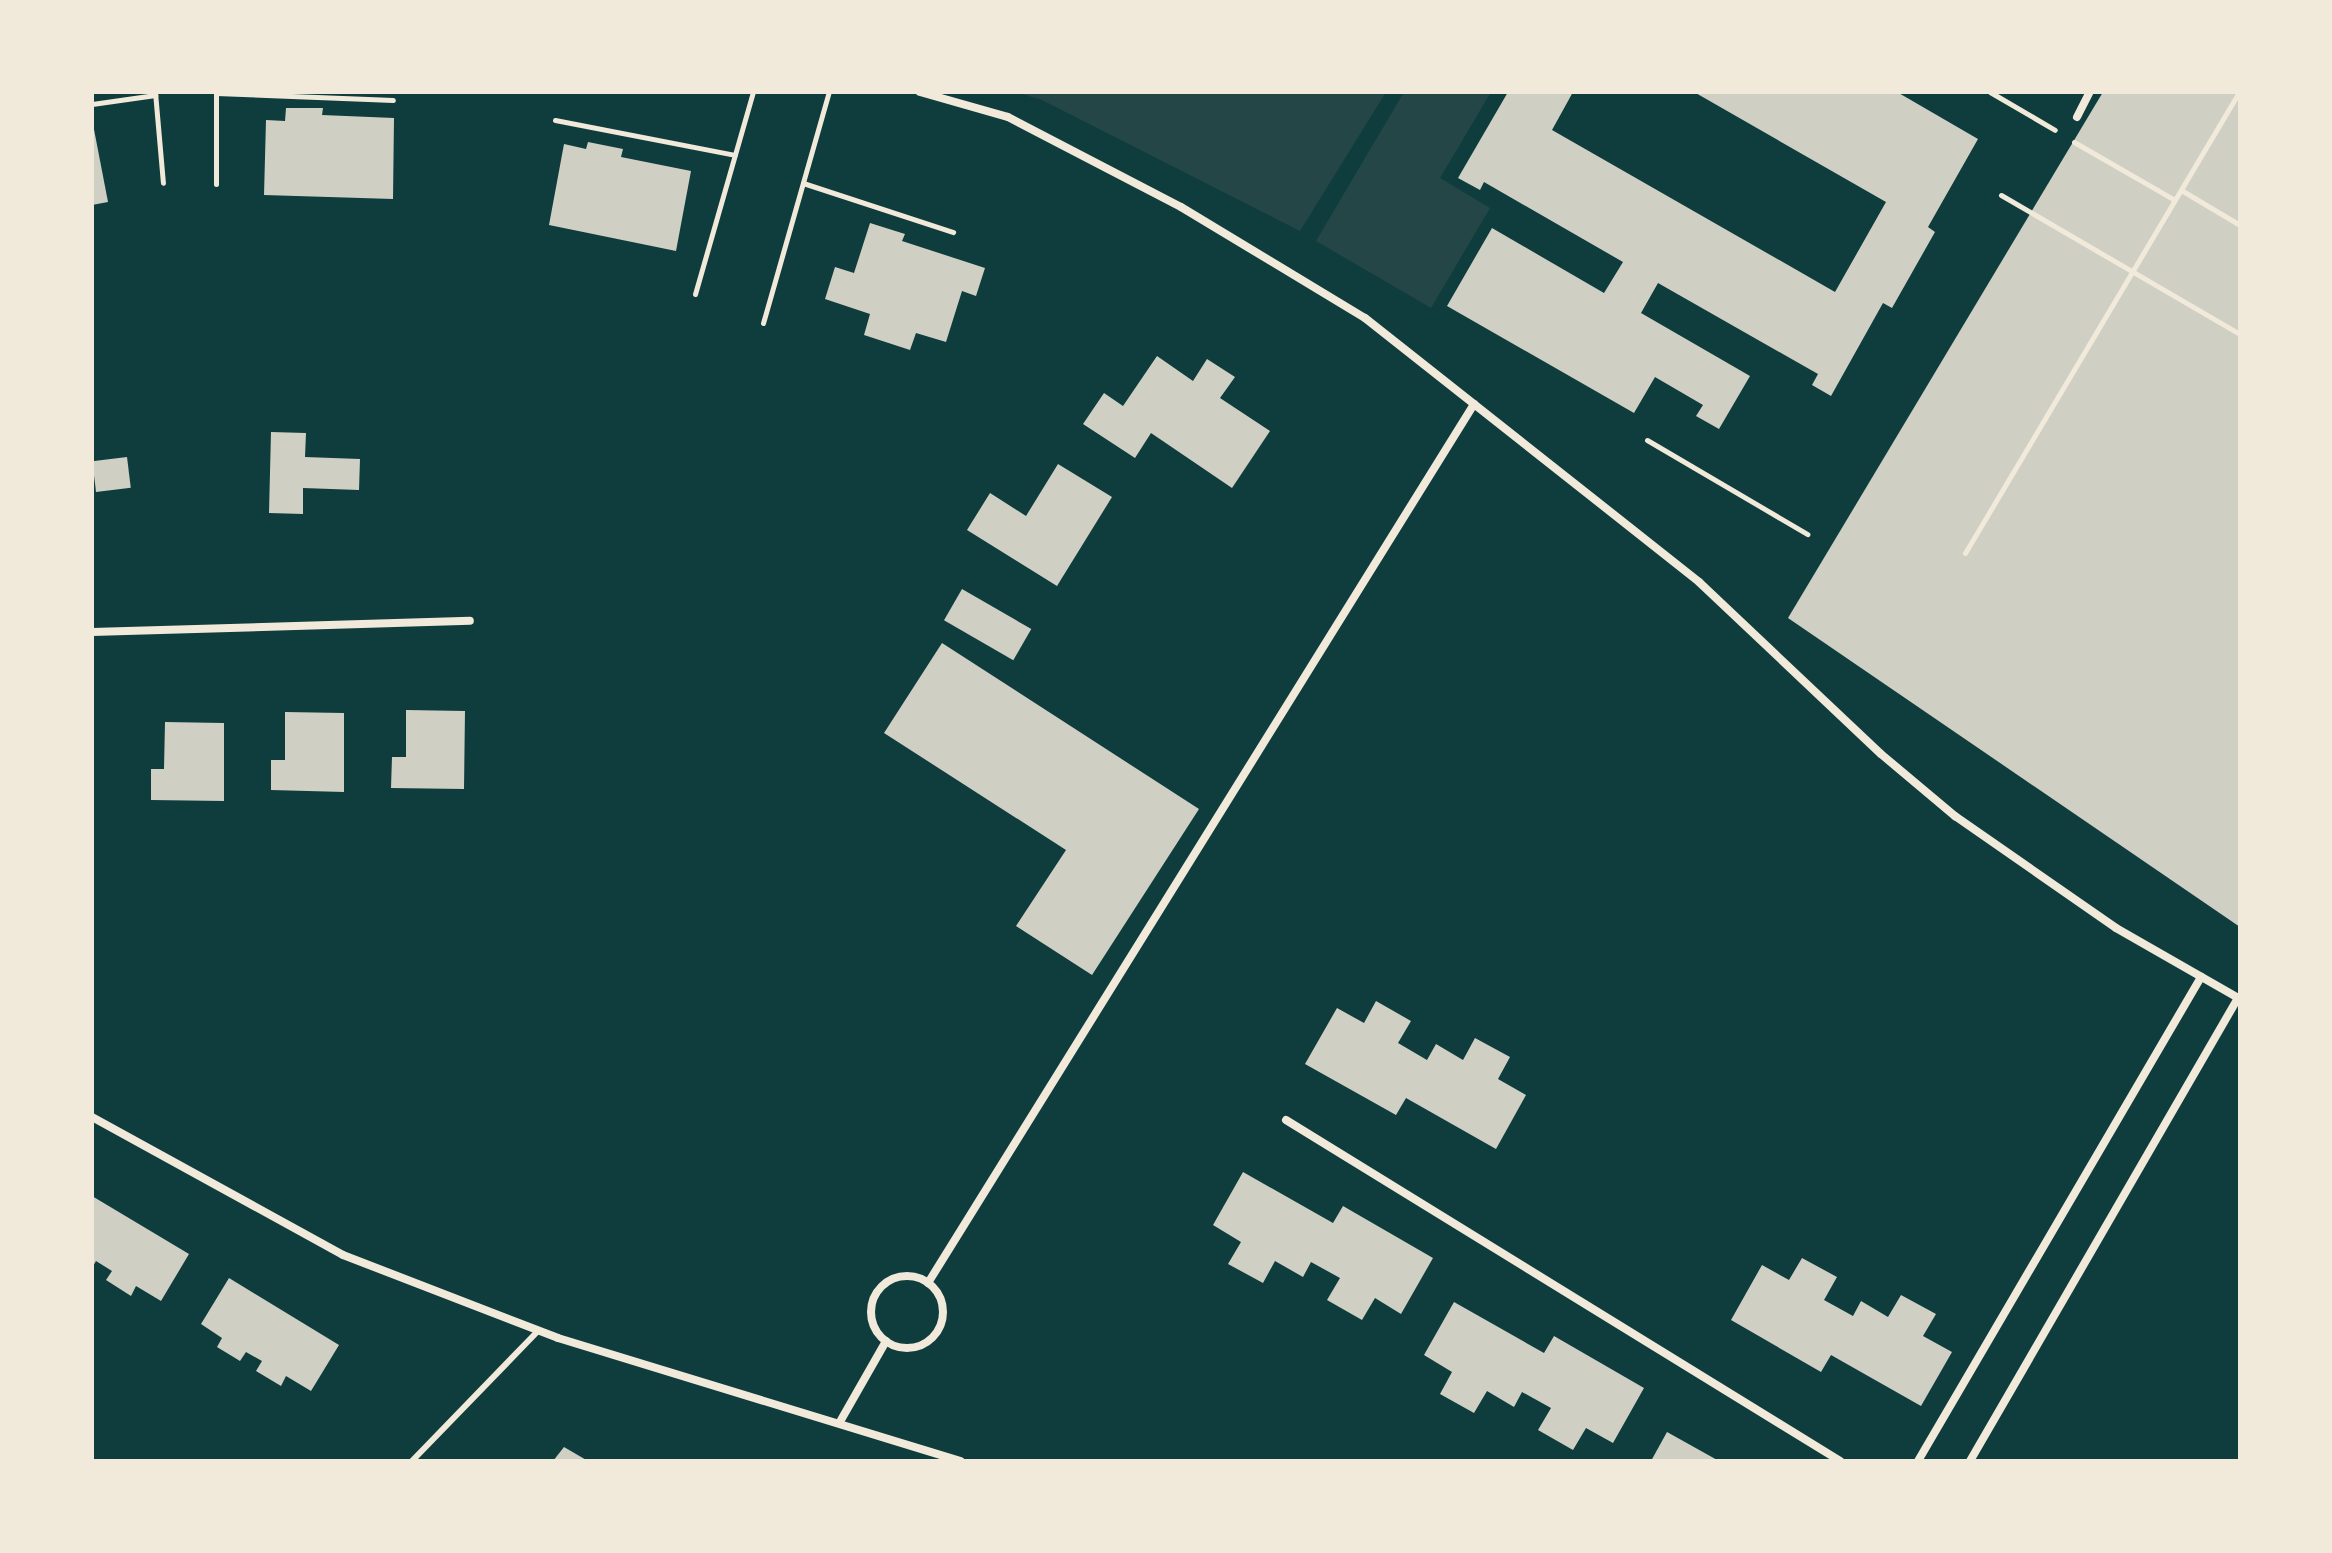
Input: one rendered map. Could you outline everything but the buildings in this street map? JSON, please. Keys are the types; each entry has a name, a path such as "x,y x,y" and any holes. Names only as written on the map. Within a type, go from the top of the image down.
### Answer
{"street":[{"path":"920,92 1008,117 1181,207 1365,318 1699,582 1881,754 1955,816 2116,928 2239,999 1970,1461"},
{"path":"2077,117 2090,92"},
{"path":"928,1283 1474,404"},
{"path":"92,632 470,621"},
{"path":"1918,1461 2201,977"},
{"path":"92,1117 343,1255 538,1331 841,1420 961,1461"},
{"path":"1286,1120 1840,1461"},
{"path":"901,1276 928,1283 943,1306 936,1333 913,1347 886,1341 871,1317 878,1291 901,1276"},
{"path":"841,1420 886,1341"}],"lane":[{"path":"412,1461 538,1331"}],"path":[{"path":"216,184 216,92 393,100"},
{"path":"695,294 753,92"},
{"path":"763,323 829,92"},
{"path":"1990,92 2175,200"},
{"path":"1965,553 2239,92"},
{"path":"92,104 155,94 163,183"},
{"path":"555,120 735,155"},
{"path":"803,183 953,232"},
{"path":"2181,190 2240,225"},
{"path":"2001,195 2240,334"},
{"path":"1647,440 1807,534"}],"shaded area":[{"path":"1016,92 1386,92 1300,231 1042,100"},
{"path":"1404,92 1491,92 1440,178 1490,208 1431,308 1316,241"}]}
